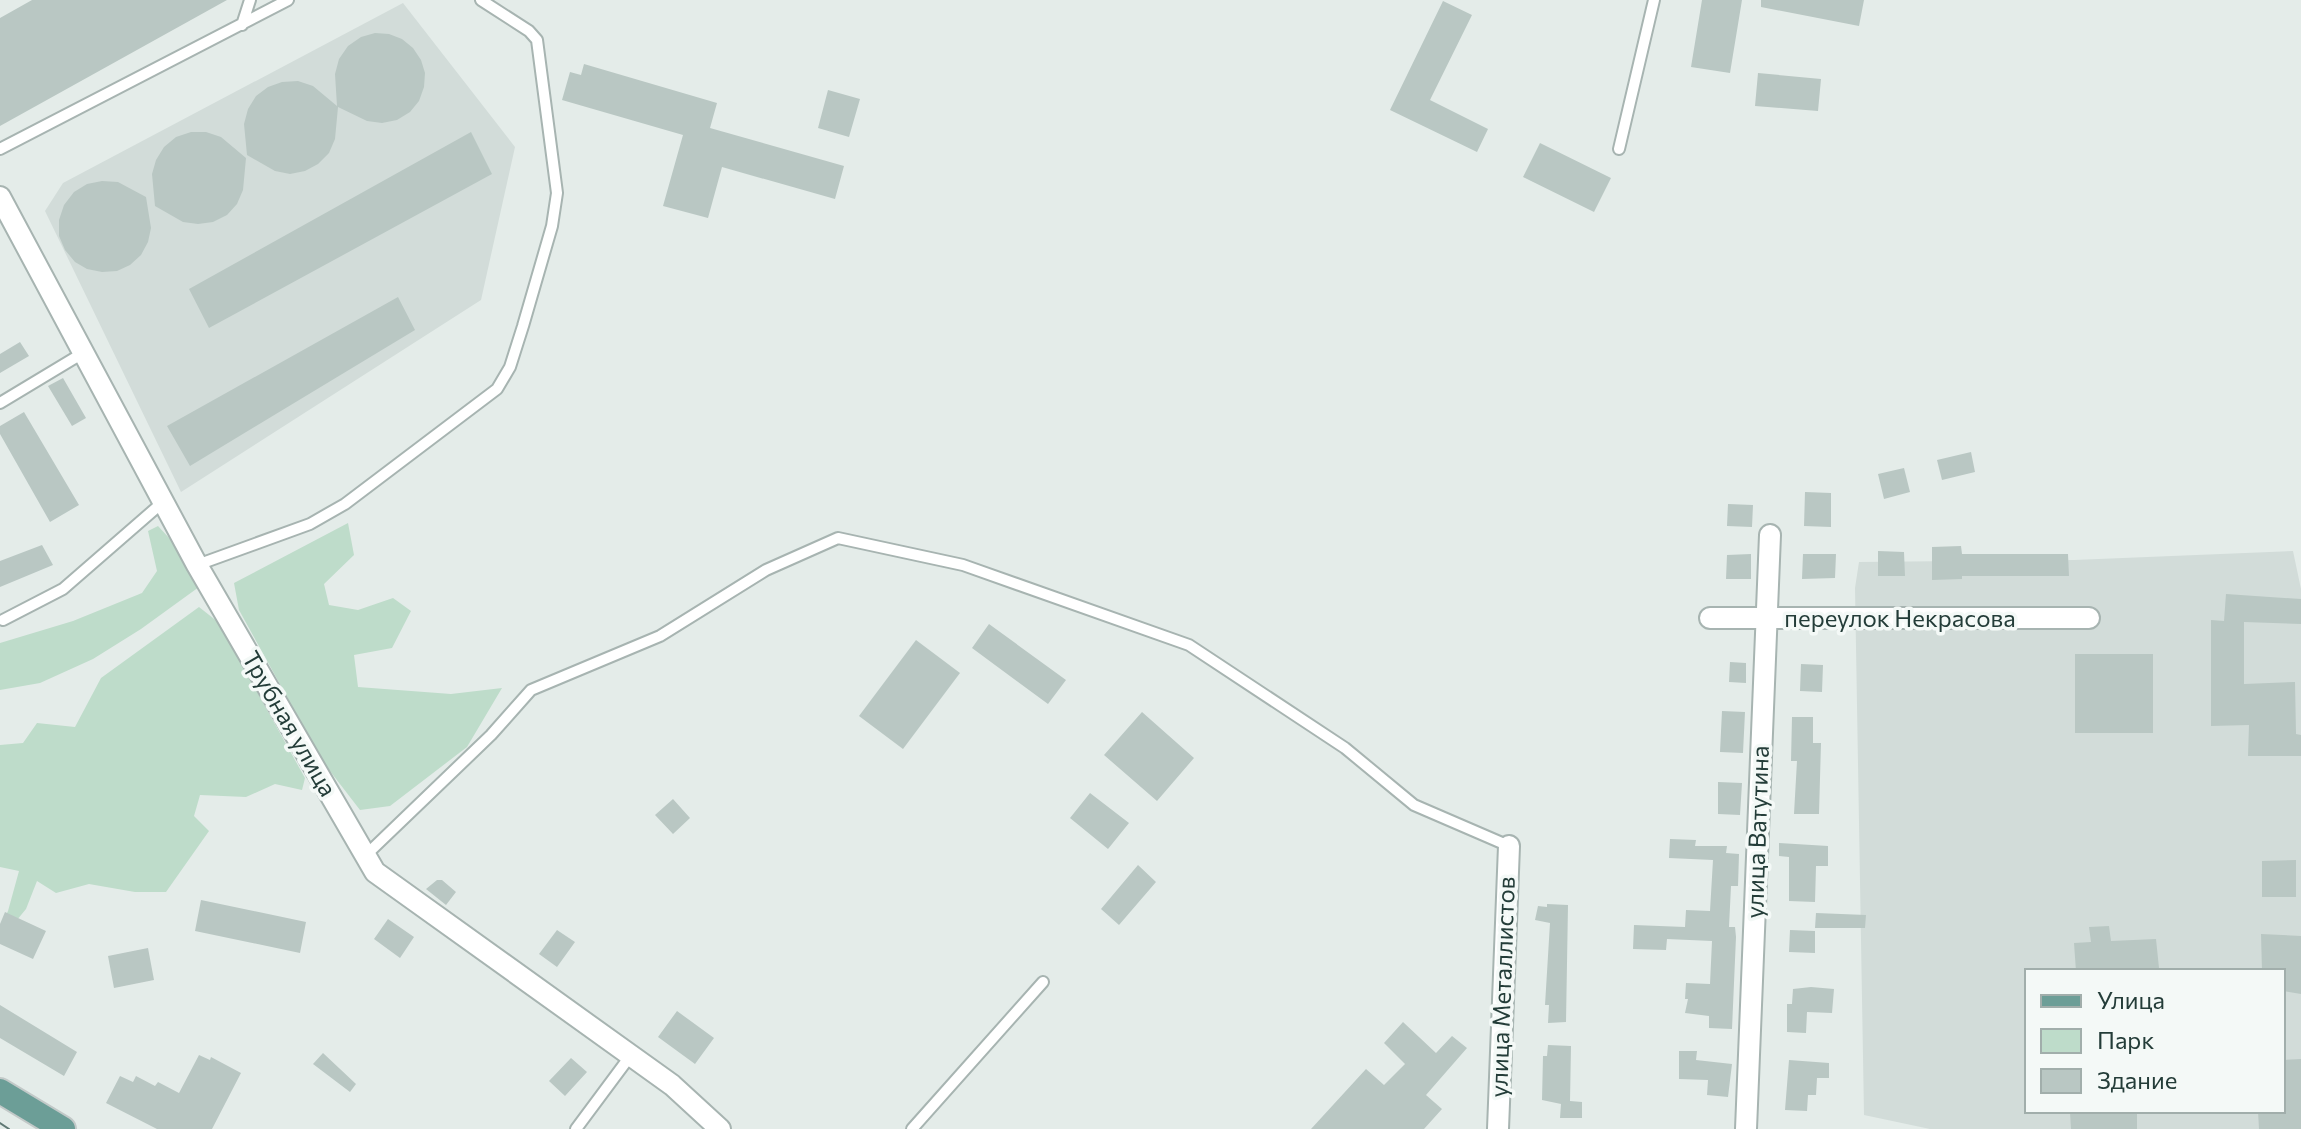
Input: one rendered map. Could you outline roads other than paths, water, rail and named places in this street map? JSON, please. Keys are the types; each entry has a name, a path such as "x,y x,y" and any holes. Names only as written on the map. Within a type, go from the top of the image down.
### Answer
{"main road":[{"path":"0,1091 63,1129"}],"street":[{"name":"Трубная улица","path":"0,197 197,565 375,872 672,1085 720,1129"},
{"name":"улица Ватутина","path":"1746,1129 1770,535"},
{"name":"переулок Некрасова","path":"1710,618 2089,618"},
{"name":"улица Металлистов","path":"1498,1129 1509,846"}],"lane":[{"path":"242,25 250,0"},
{"path":"0,149 288,0"},
{"path":"197,565 310,524 345,504 497,389 510,367 552,226 557,193 537,40 529,31 481,0"},
{"path":"1619,149 1654,0"},
{"path":"0,403 83,353"},
{"path":"3,620 63,589 163,502"},
{"path":"365,856 491,735 531,690 660,636 766,570 838,538 963,565 1189,645 1345,748 1414,805 1509,846"},
{"path":"912,1129 1043,982"},
{"path":"576,1129 631,1055"}],"tram line":[{"path":"0,1123 9,1129"}]}
